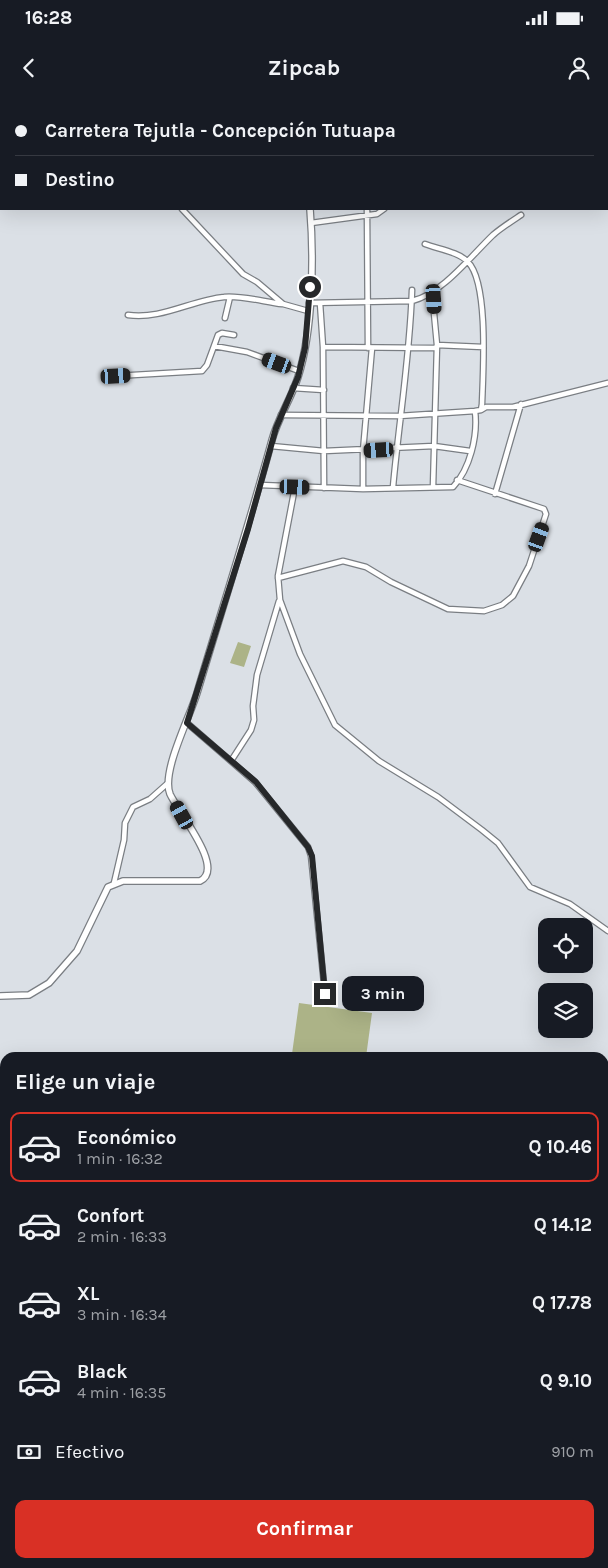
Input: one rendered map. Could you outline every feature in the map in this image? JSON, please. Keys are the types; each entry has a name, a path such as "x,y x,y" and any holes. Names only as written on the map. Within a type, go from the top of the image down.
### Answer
{"street":[{"path":"183,210 243,274 257,282 283,304"},
{"path":"0,996 29,995 49,984 77,950 104,893 114,884 123,881 200,881 206,878 209,866 207,858 170,792 169,774 187,723 271,446 299,371 305,348 313,255 310,210"},
{"path":"363,489 363,451 370,348 368,210"},
{"path":"311,223 377,214 383,210"},
{"path":"309,303 412,301 432,292 468,261 494,234 521,215"},
{"path":"260,485 363,489 393,486 453,487 465,468 477,426 483,347 480,294 468,261 425,244"},
{"path":"393,486 399,416 410,347 412,290"},
{"path":"432,292 437,345 433,487"},
{"path":"128,314 138,316 158,314 225,296 283,304 308,311"},
{"path":"225,318 230,297"},
{"path":"320,302 324,390 324,488"},
{"path":"116,376 202,371 208,365 218,335 222,333 234,335"},
{"path":"323,347 436,348 437,345 483,347"},
{"path":"214,346 247,352 299,371"},
{"path":"281,415 399,416 478,410 486,407 513,407 608,383"},
{"path":"293,388 324,390"},
{"path":"496,494 521,404"},
{"path":"271,446 324,451 363,451 434,446 470,451"},
{"path":"278,578 343,561 366,567 391,582 448,609 484,611 502,605 513,596 529,566 546,514 544,510 457,480"},
{"path":"295,487 278,578 280,600 300,654 335,725 379,761 438,797 498,843 530,887 570,904 608,931"},
{"path":"231,761 251,730 254,720 253,706 257,675 280,600"},
{"path":"187,723 264,790 308,847 312,856 323,954 325,994"},
{"path":"114,884 124,840 125,823 133,807 150,799 168,783"}],"green space":[{"path":"238,642 251,646 244,667 230,663"},
{"path":"299,1003 372,1013 367,1052 292,1052"}],"route":[{"path":"310,287 305,348 298,377 276,428 248,529 187,723 264,790 308,847 312,856 323,954 325,994"}]}
